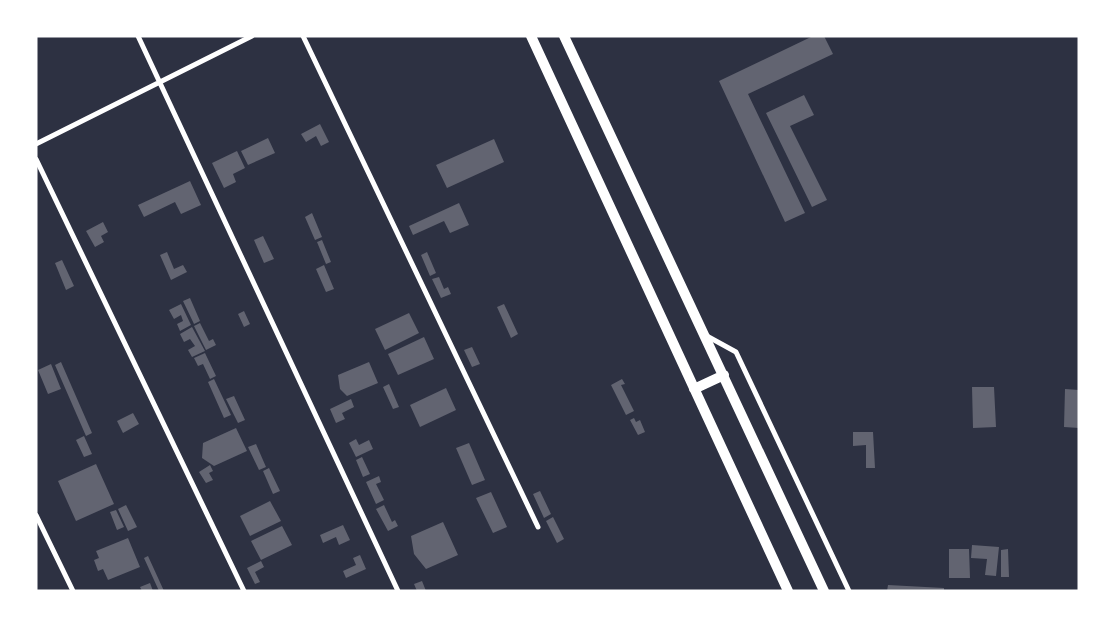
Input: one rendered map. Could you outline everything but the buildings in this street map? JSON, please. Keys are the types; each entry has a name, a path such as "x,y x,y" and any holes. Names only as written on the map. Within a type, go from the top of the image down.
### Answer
{"main road":[{"path":"531,36 788,591"},
{"path":"564,36 824,591"},
{"path":"694,388 724,375"}],"street":[{"path":"138,36 398,591"},
{"path":"36,144 252,36"},
{"path":"303,36 538,527"},
{"path":"36,159 244,591"},
{"path":"705,335 736,352 849,591"},
{"path":"36,515 73,591"}]}
